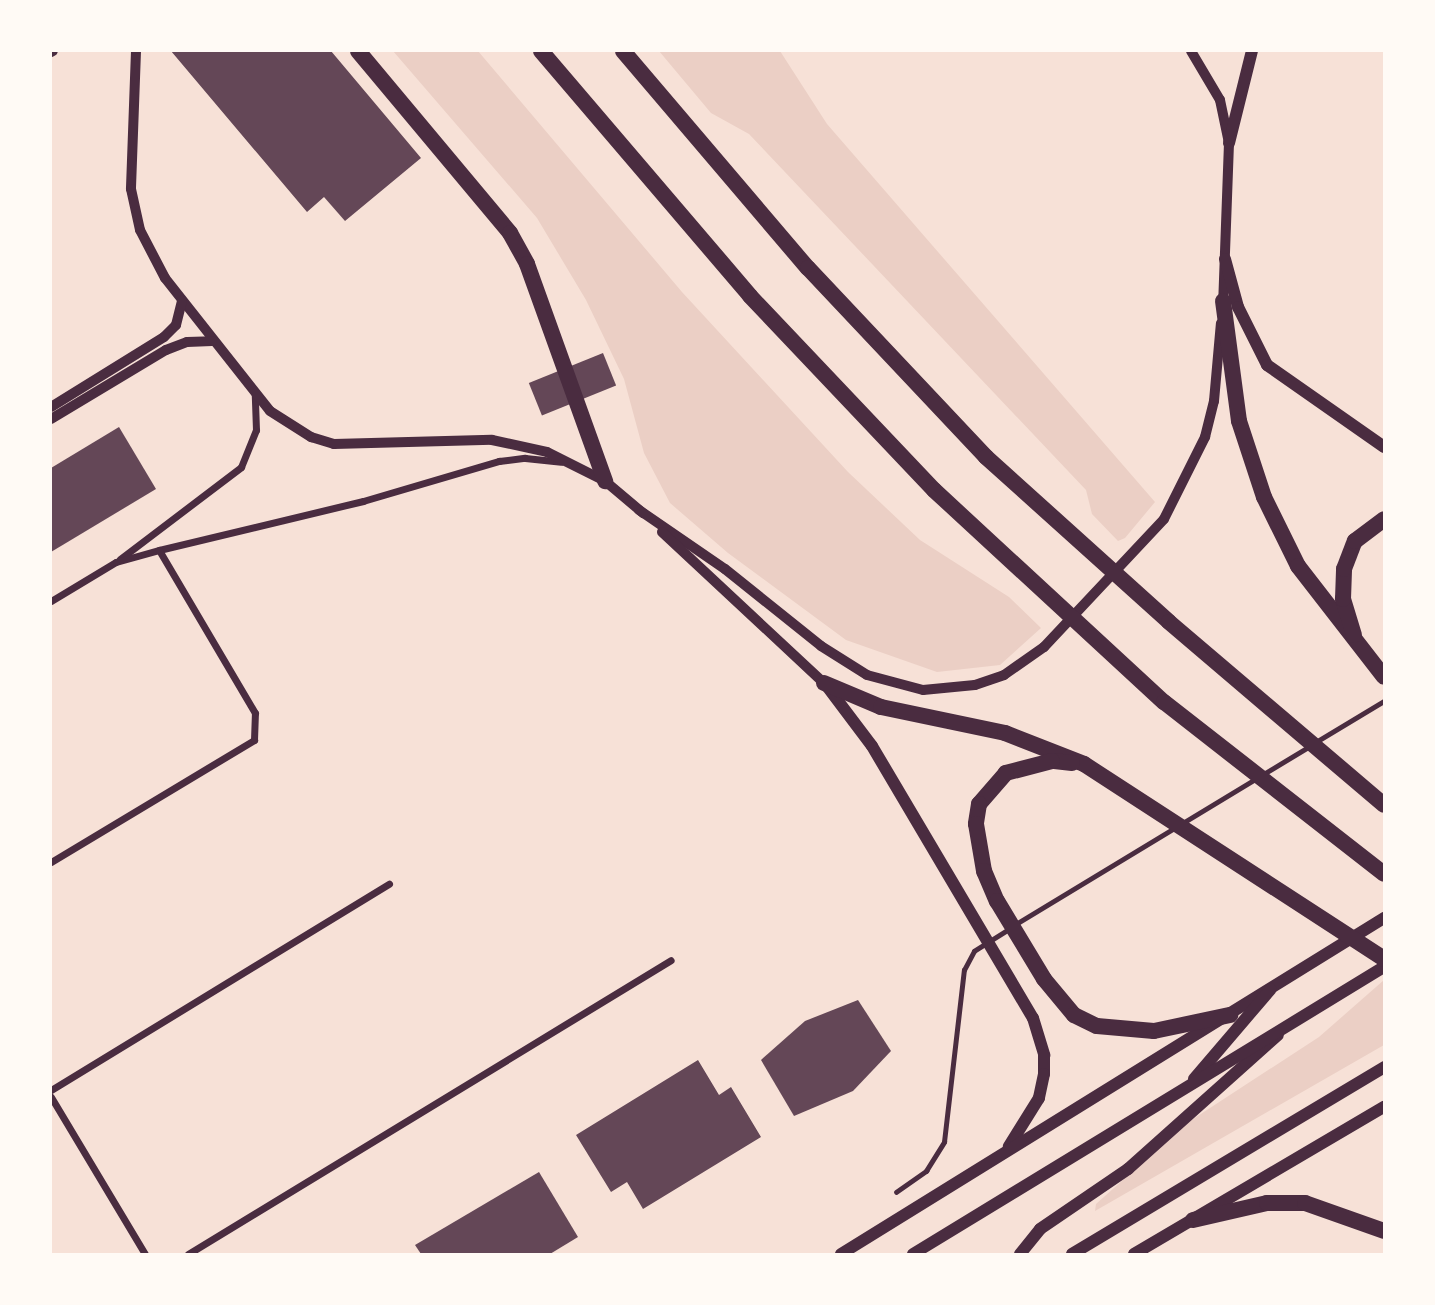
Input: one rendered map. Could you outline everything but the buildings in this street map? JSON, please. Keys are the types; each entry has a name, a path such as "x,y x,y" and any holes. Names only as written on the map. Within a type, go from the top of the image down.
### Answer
{"highway":[{"path":"358,51 510,233 527,264 605,481"},
{"path":"541,51 750,296 934,490 1164,702 1384,874"},
{"path":"623,51 808,268 986,457 1148,604 1384,805"},
{"path":"1223,301 1239,421 1264,497 1298,566 1367,659 1384,677"},
{"path":"1367,659 1347,617 1342,583 1355,541 1384,519"},
{"path":"824,683 881,707 1005,733 1084,764 1384,959"},
{"path":"1084,764 1052,761 1006,773 979,804 978,847 997,901 1044,979 1074,1015 1097,1026 1154,1031 1230,1015"},
{"path":"1193,1220 1267,1203 1305,1203 1384,1231"}],"main road":[{"path":"1229,143 1252,51"},
{"path":"1225,259 1238,307 1267,365 1384,447"},
{"path":"824,683 856,722 1020,989 1040,1035 1044,1074 1039,1098 1005,1152"},
{"path":"841,1254 1384,918"},
{"path":"913,1254 1384,967"},
{"path":"1177,1095 1271,989"},
{"path":"1020,1254 1040,1229 1128,1169 1289,1026"},
{"path":"1072,1254 1384,1067"},
{"path":"1134,1254 1384,1107"}],"street":[{"path":"136,51 134,206 150,253 182,301 255,395 291,426 334,443 492,440 547,452 581,467 605,481 639,510 824,683"},
{"path":"639,510 725,569 821,646 867,674 923,690 975,685 1004,675 1035,654 1164,519 1205,437 1214,401 1223,301 1229,143 1220,100 1191,51"},
{"path":"51,407 164,337 176,325 182,301"},
{"path":"51,419 166,349 187,342 212,341"},
{"path":"51,601 116,562 241,467 256,430 255,395"},
{"path":"116,562 353,504 511,459 541,459 581,467"},
{"path":"51,862 254,740 255,713 159,550"},
{"path":"51,1090 389,884"},
{"path":"188,1254 671,960"},
{"path":"51,1097 145,1254"}],"lane":[{"path":"897,1192 926,1171 944,1142 958,992 974,951 1384,701"}],"shaded area":[{"path":"393,51 478,51 682,292 848,472 920,540 1009,597 1041,628 1000,665 937,672 846,640 728,553 670,503 644,453 624,379 586,300 537,218"},
{"path":"659,51 780,51 827,124 1155,502 1125,538 1118,541 1092,514 1086,490 749,134 711,113"},
{"path":"1384,980 1384,1045 1095,1211 1096,1204 1187,1123 1319,1037"}]}
